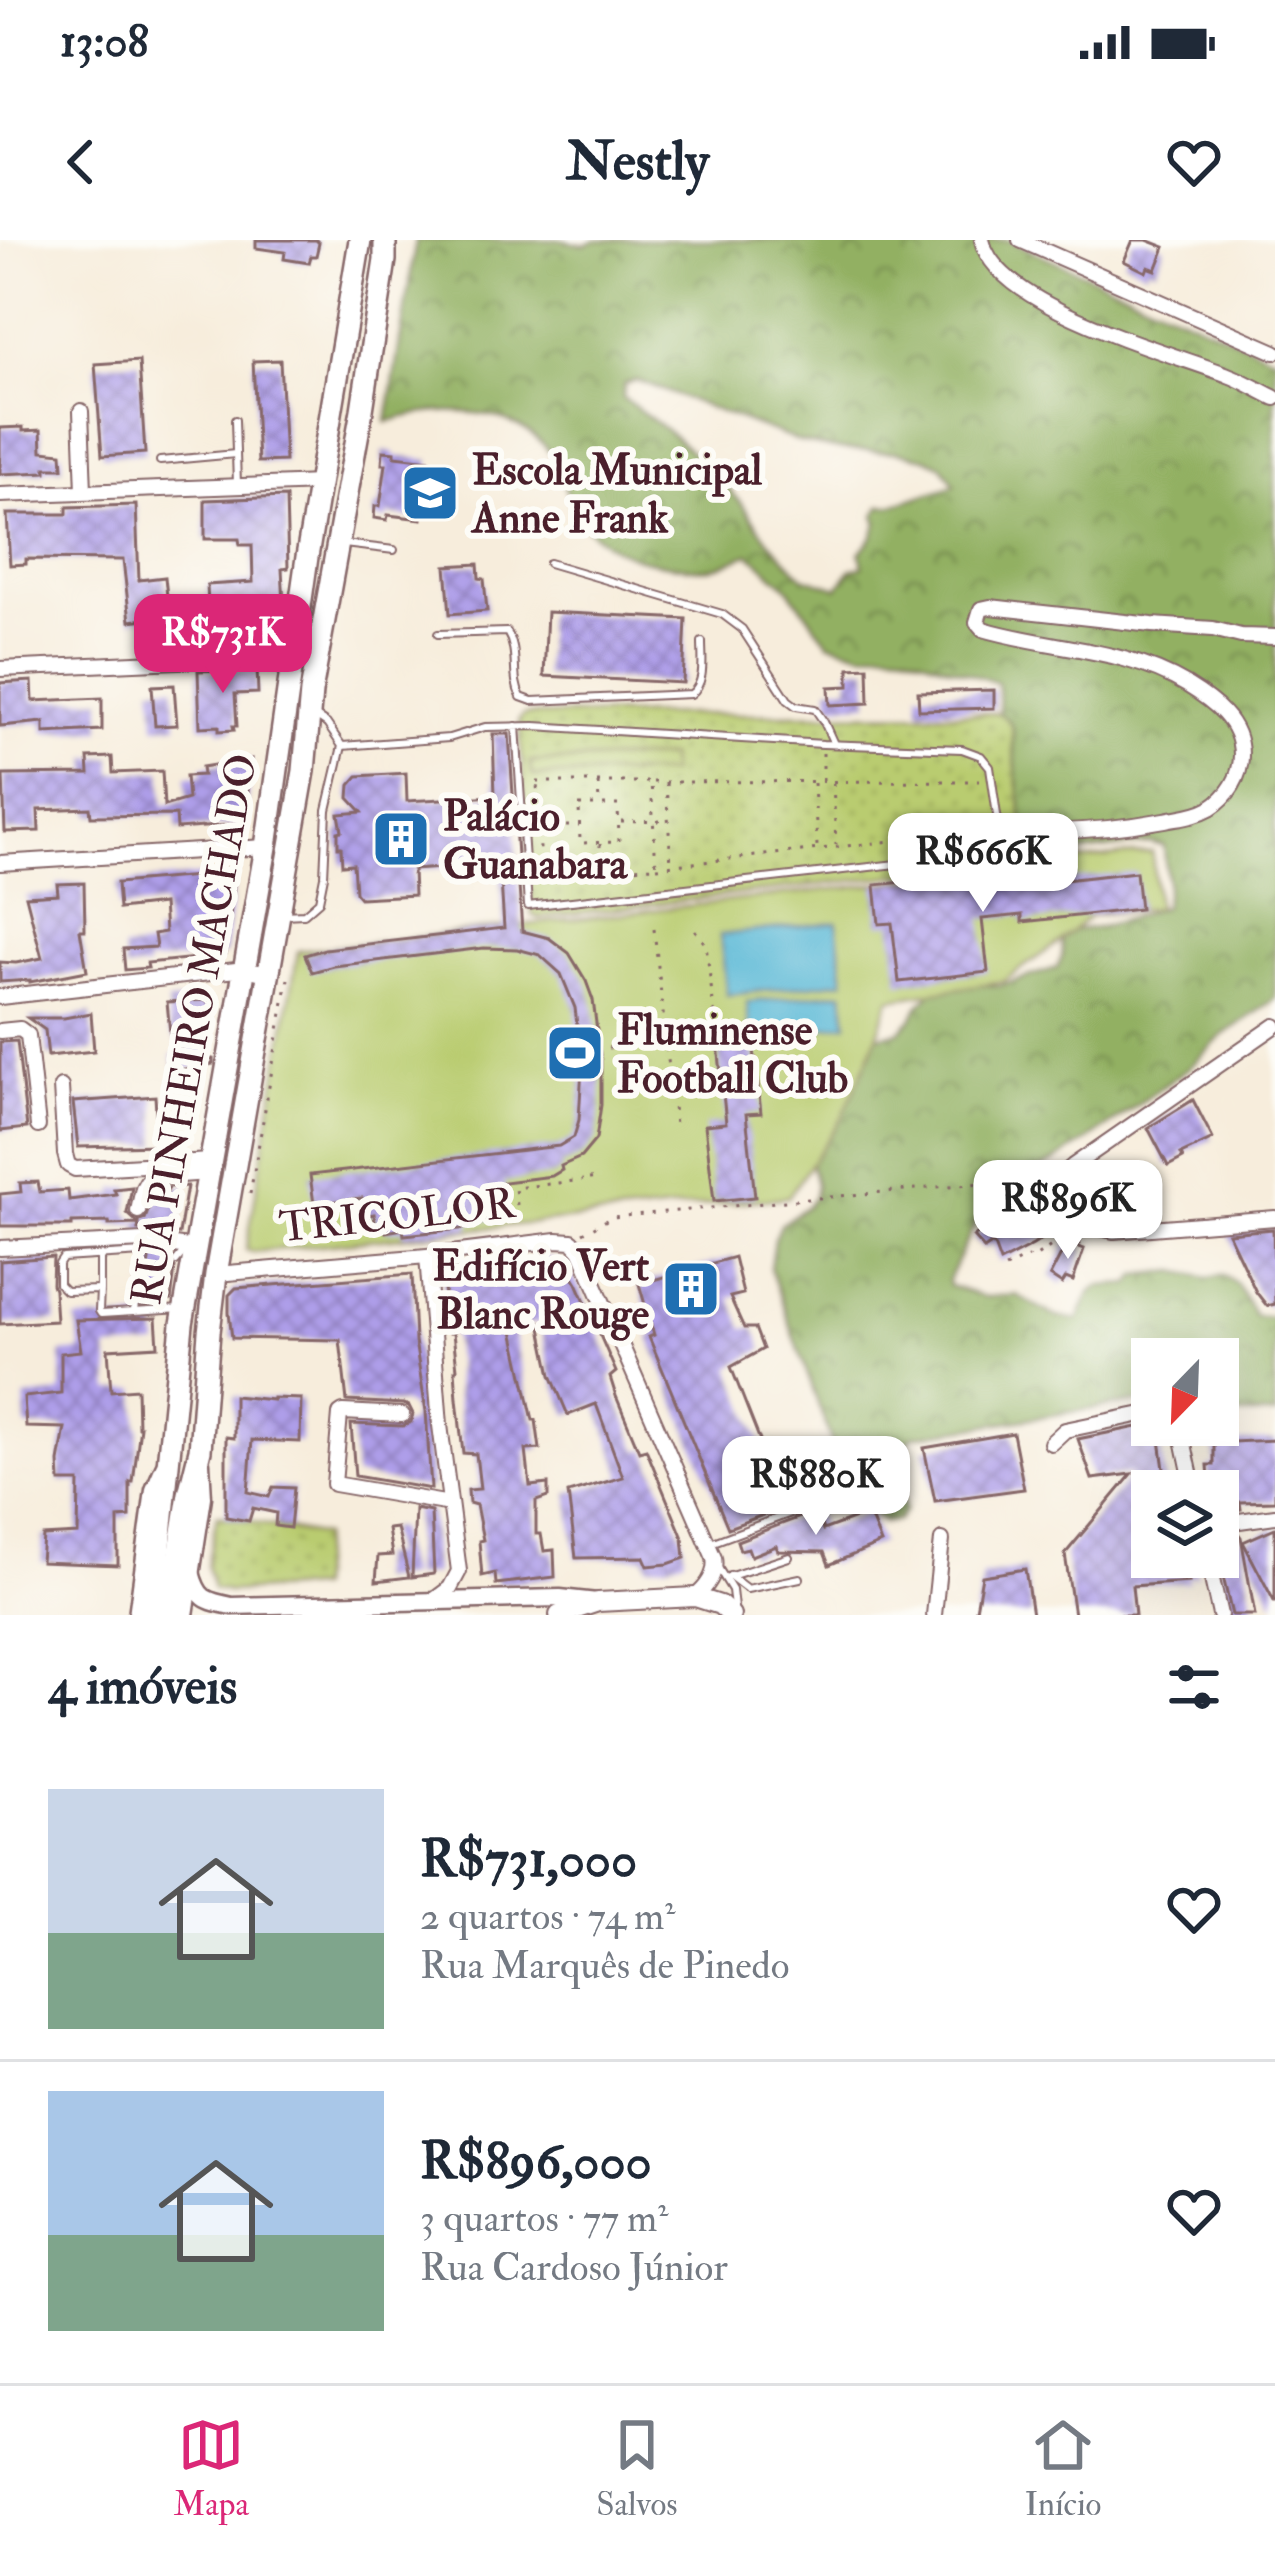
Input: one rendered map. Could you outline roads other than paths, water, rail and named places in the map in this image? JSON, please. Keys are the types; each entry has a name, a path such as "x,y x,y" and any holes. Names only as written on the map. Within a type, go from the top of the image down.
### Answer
{"main road":[{"name":"RUA PINHEIRO MACHADO","path":"200,1450 216,1274 260,970 266,848 360,240"},
{"name":"RUA PINHEIRO MACHADO","path":"171,1450 191,1248 260,970 280,916 309,712 380,297 385,240"},
{"path":"170,1615 178,1496 171,1450"},
{"path":"153,1615 178,1496 200,1450"},
{"path":"559,1615 598,1602 695,1597 730,1613"}],"street":[{"path":"982,240 1004,274 1062,312 1233,377 1275,398"},
{"path":"1020,240 1275,352"},
{"path":"81,411 84,491"},
{"path":"0,494 320,482"},
{"path":"1000,829 1125,828 1202,812 1233,785 1240,744 1233,724 1219,708 1176,679 1127,659 983,629 977,622 981,609 1275,637"},
{"path":"0,669 293,656"},
{"path":"0,863 266,848"},
{"path":"0,997 260,970"},
{"path":"1275,1026 1073,1166 1058,1189 1065,1206 1080,1220 1114,1231 1275,1217"},
{"path":"0,1031 20,1029 28,1035 38,1126"},
{"path":"61,1087 65,1154 68,1165 75,1169 209,1167"},
{"path":"138,1211 147,1181 209,1167"},
{"path":"216,1274 427,1256 575,1235 715,1563 710,1581 695,1597"},
{"path":"0,1247 191,1248"},
{"path":"427,1256 440,1426 459,1571 450,1588 434,1600"},
{"path":"402,1414 340,1414 334,1484 450,1504"},
{"path":"1051,1443 1066,1430 1131,1416"},
{"name":"RUA PINHEIRO MACHADO","path":"137,1615 154,1490 171,1450"},
{"name":"RUA PINHEIRO MACHADO","path":"184,1615 203,1497 200,1450"},
{"path":"1239,1521 1275,1516"},
{"path":"934,1615 942,1540"},
{"path":"191,1571 200,1595 232,1606 560,1598 598,1602"},
{"path":"1212,1578 1220,1615"}],"lane":[{"path":"235,420 237,485"},
{"path":"160,461 236,454"},
{"path":"339,543 394,550"},
{"path":"549,563 734,621 788,700 815,710 834,744"},
{"path":"438,634 507,632 515,645 515,685 520,698 532,701 691,694 701,680 702,642"},
{"path":"280,916 304,914 319,901 327,810 342,746 327,724 309,712 286,708"},
{"path":"342,746 448,738 516,726 962,749 981,756 990,767 1000,829 995,844 984,854 528,906 516,726"},
{"path":"100,1290 63,1289 58,1264 63,1258 143,1247 134,1311"},
{"path":"176,1262 191,1248"},
{"path":"100,1256 101,1314 185,1309"},
{"path":"160,1310 161,1298"},
{"path":"708,1544 839,1495"},
{"path":"727,1577 789,1557"},
{"path":"715,1563 732,1590 730,1613"},
{"path":"727,1577 747,1588 800,1578"}],"water":[{"path":"837,922 844,981 727,995 720,935"},
{"path":"843,992 847,1024 750,1035 747,1002"}],"place":[{"name":"Escola Municipal Anne Frank","path":"430,493"},
{"name":"Palácio Guanabara","path":"401,839"},
{"name":"Fluminense Football Club","path":"575,1053"},
{"name":"Edifício Vert Blanc Rouge","path":"691,1289"}]}
